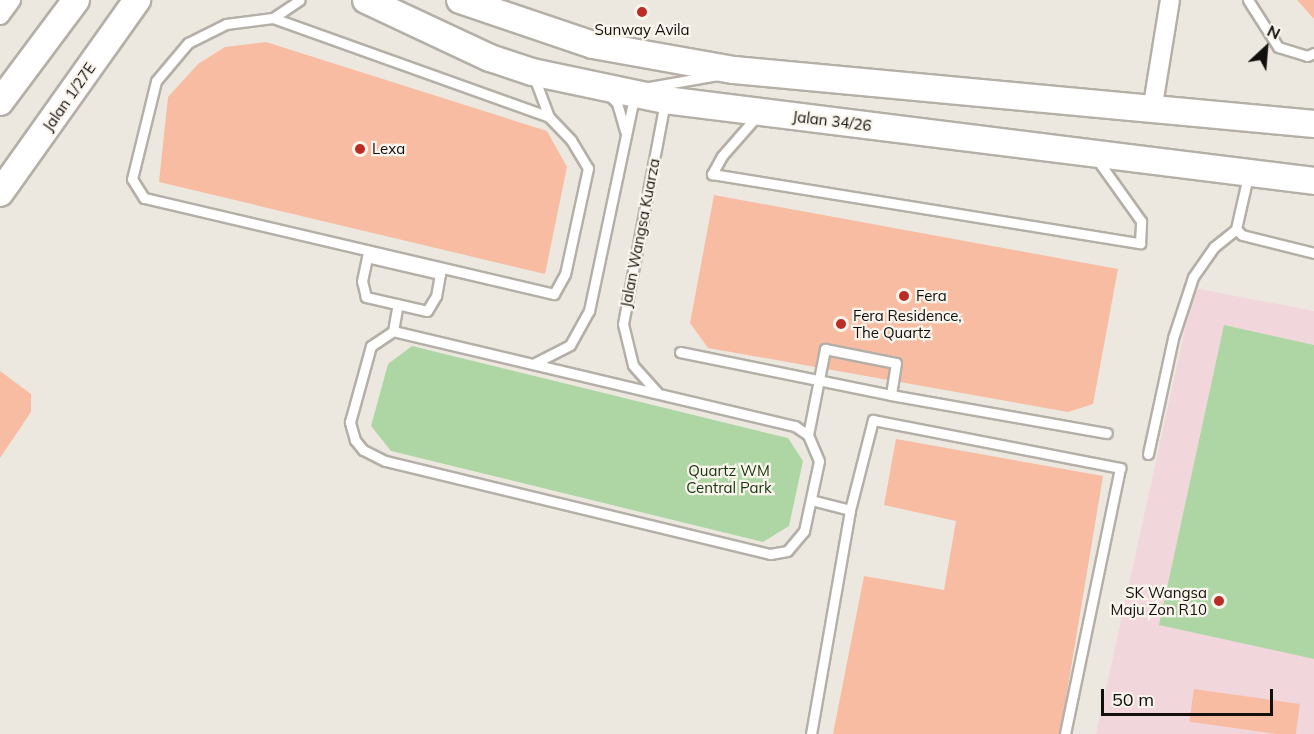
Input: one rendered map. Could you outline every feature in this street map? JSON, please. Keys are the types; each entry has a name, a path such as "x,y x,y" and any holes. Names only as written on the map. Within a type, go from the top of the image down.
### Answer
{"main road":[{"path":"3,90 76,0"},
{"name":"Jalan 1/27E","path":"0,193 137,0"},
{"name":"Jalan 34/26","path":"366,0 480,53 532,72 665,100 1314,182"},
{"path":"460,0 593,45 734,70 1152,111 1314,124"}],"street":[{"path":"0,15 11,0"},
{"path":"1152,111 1170,0"}],"lane":[{"path":"300,0 273,18 226,24 188,44 156,81 132,178 144,198 554,294 565,274 588,168 572,140 549,117 532,72"},
{"path":"1248,0 1278,47 1307,56 1314,53"},
{"path":"273,18 549,117"},
{"path":"535,363 570,345 589,311 635,92 734,70"},
{"path":"594,84 617,103 626,136"},
{"name":"Jalan Wangsa Kuarza","path":"658,393 633,365 623,324 665,100"},
{"path":"760,112 726,150 712,174 1140,243 1141,221 1131,203 1093,154"},
{"path":"1148,454 1173,338 1193,277 1214,247 1236,229 1249,173"},
{"path":"1236,229 1242,235 1314,253"},
{"path":"367,256 440,274 436,296 427,311 398,304 366,297 362,281 367,256"},
{"path":"393,331 795,426 808,435 819,461 804,531 797,544 787,551 770,554 385,461 363,450 355,440 350,422 371,346 393,331 398,304"},
{"path":"808,435 825,349 896,363 891,395"},
{"path":"680,352 891,395 1107,433"},
{"path":"811,734 850,510 873,420 1120,468 1065,734"},
{"path":"811,500 850,510"}],"shaded area":[{"name":"SK Wangsa Maju Zon R10","path":"1194,288 1314,311 1314,734 1096,734"}],"green space":[{"path":"1224,325 1314,345 1314,659 1159,625"},
{"name":"Quartz WM Central Park","path":"412,346 788,438 803,461 789,526 763,542 391,451 371,426 388,364"}],"building":[{"path":"1297,0 1314,0 1314,19"},
{"name":"Lexa","path":"266,42 547,131 567,167 545,274 159,182 168,97 198,64 225,47"},
{"name":"Fera","path":"714,195 1118,269 1093,404 1068,412 708,348 690,323"},
{"path":"0,371 31,394 31,412 0,458"},
{"path":"896,439 1103,476 1060,734 833,734 864,576 944,590 956,521 884,505"},
{"path":"1194,689 1300,704 1296,734 1277,734 1189,722"}],"place":[{"name":"Sunway Avila","path":"642,12"},
{"name":"Lexa","path":"360,149"},
{"name":"Fera","path":"904,296"},
{"name":"Fera Residence, The Quartz","path":"841,324"},
{"name":"SK Wangsa Maju Zon R10","path":"1219,601"}]}
